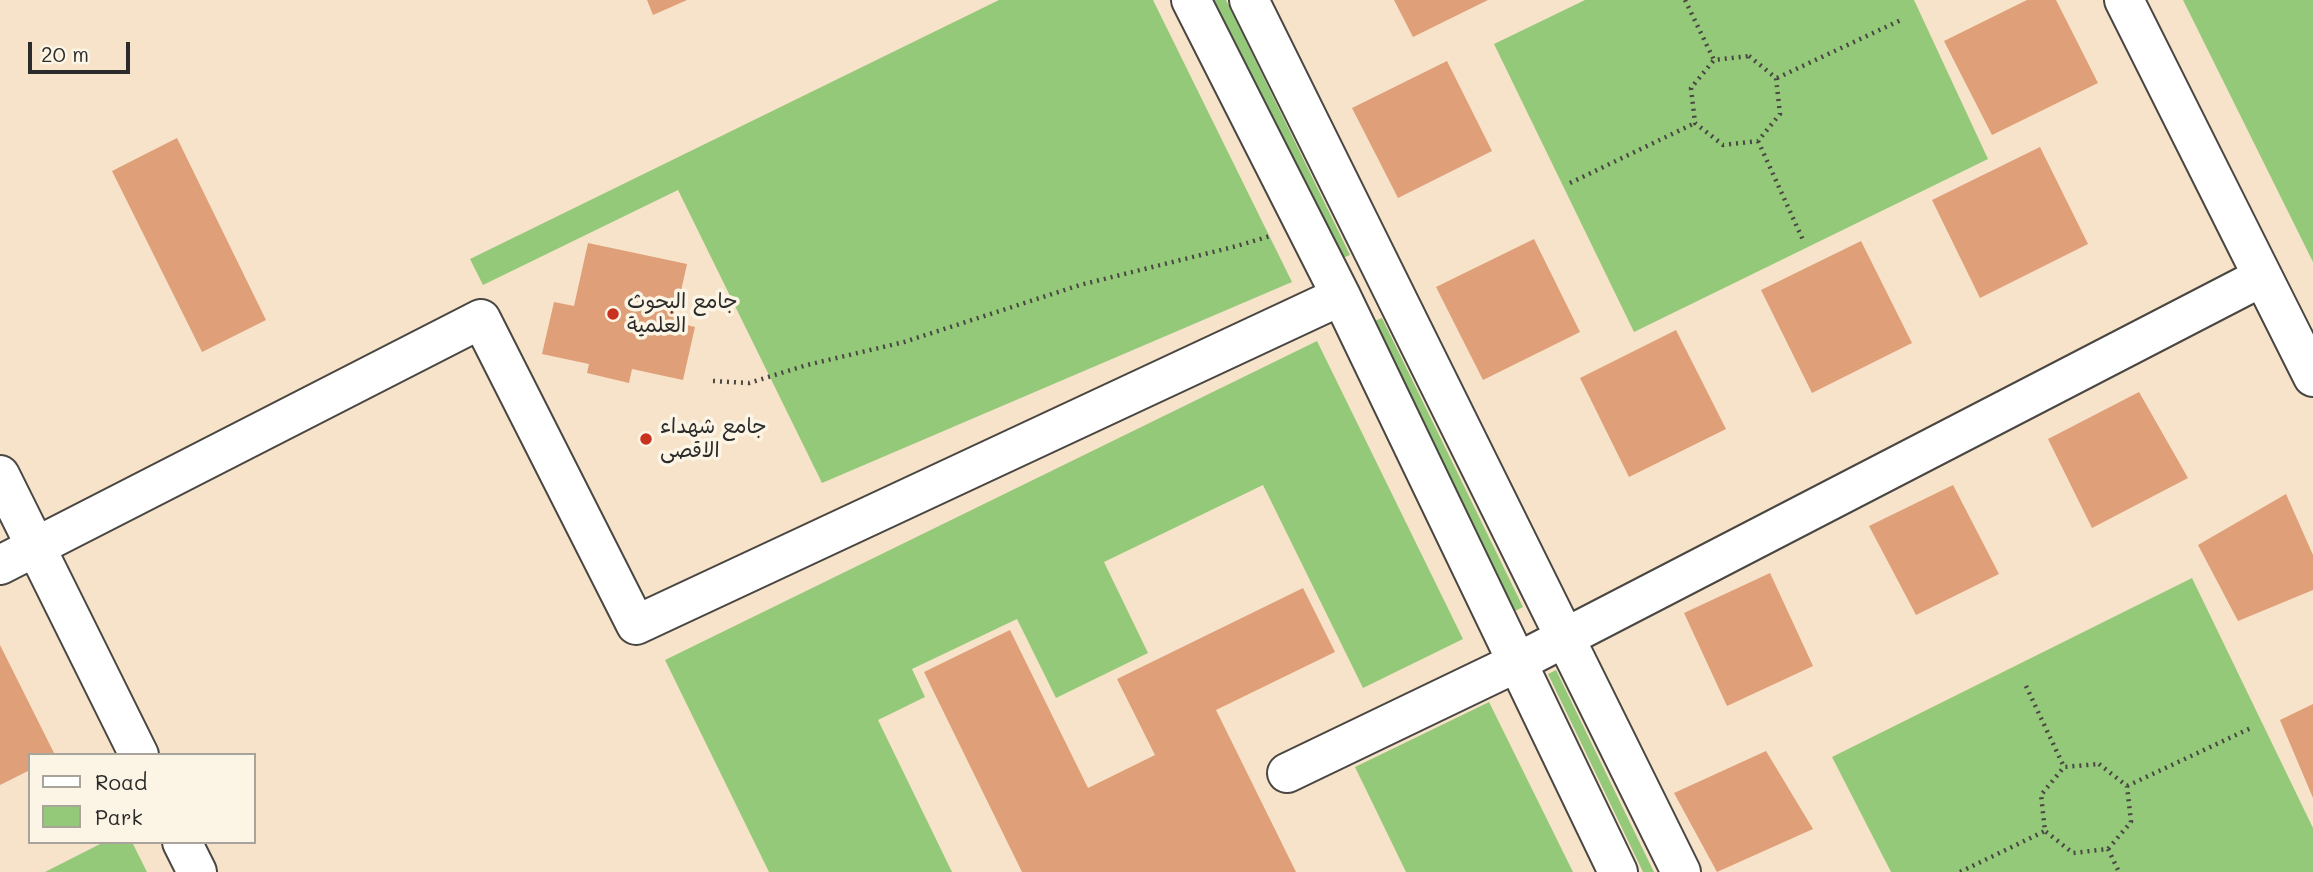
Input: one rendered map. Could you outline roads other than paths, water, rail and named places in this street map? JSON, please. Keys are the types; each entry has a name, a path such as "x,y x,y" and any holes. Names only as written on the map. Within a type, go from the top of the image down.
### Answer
{"street":[{"path":"1191,0 1341,296 1618,872"},
{"path":"1249,0 1681,872"},
{"path":"2124,0 2313,377"},
{"path":"1287,773 1516,663 2262,277"},
{"path":"0,565 481,319 636,625 1341,296"},
{"path":"0,475 138,753"},
{"path":"183,844 197,872"}],"place":[{"name":"جامع البحوث العلمية","path":"613,314"},
{"name":"جامع شهداء الاقصى","path":"646,439"}]}
